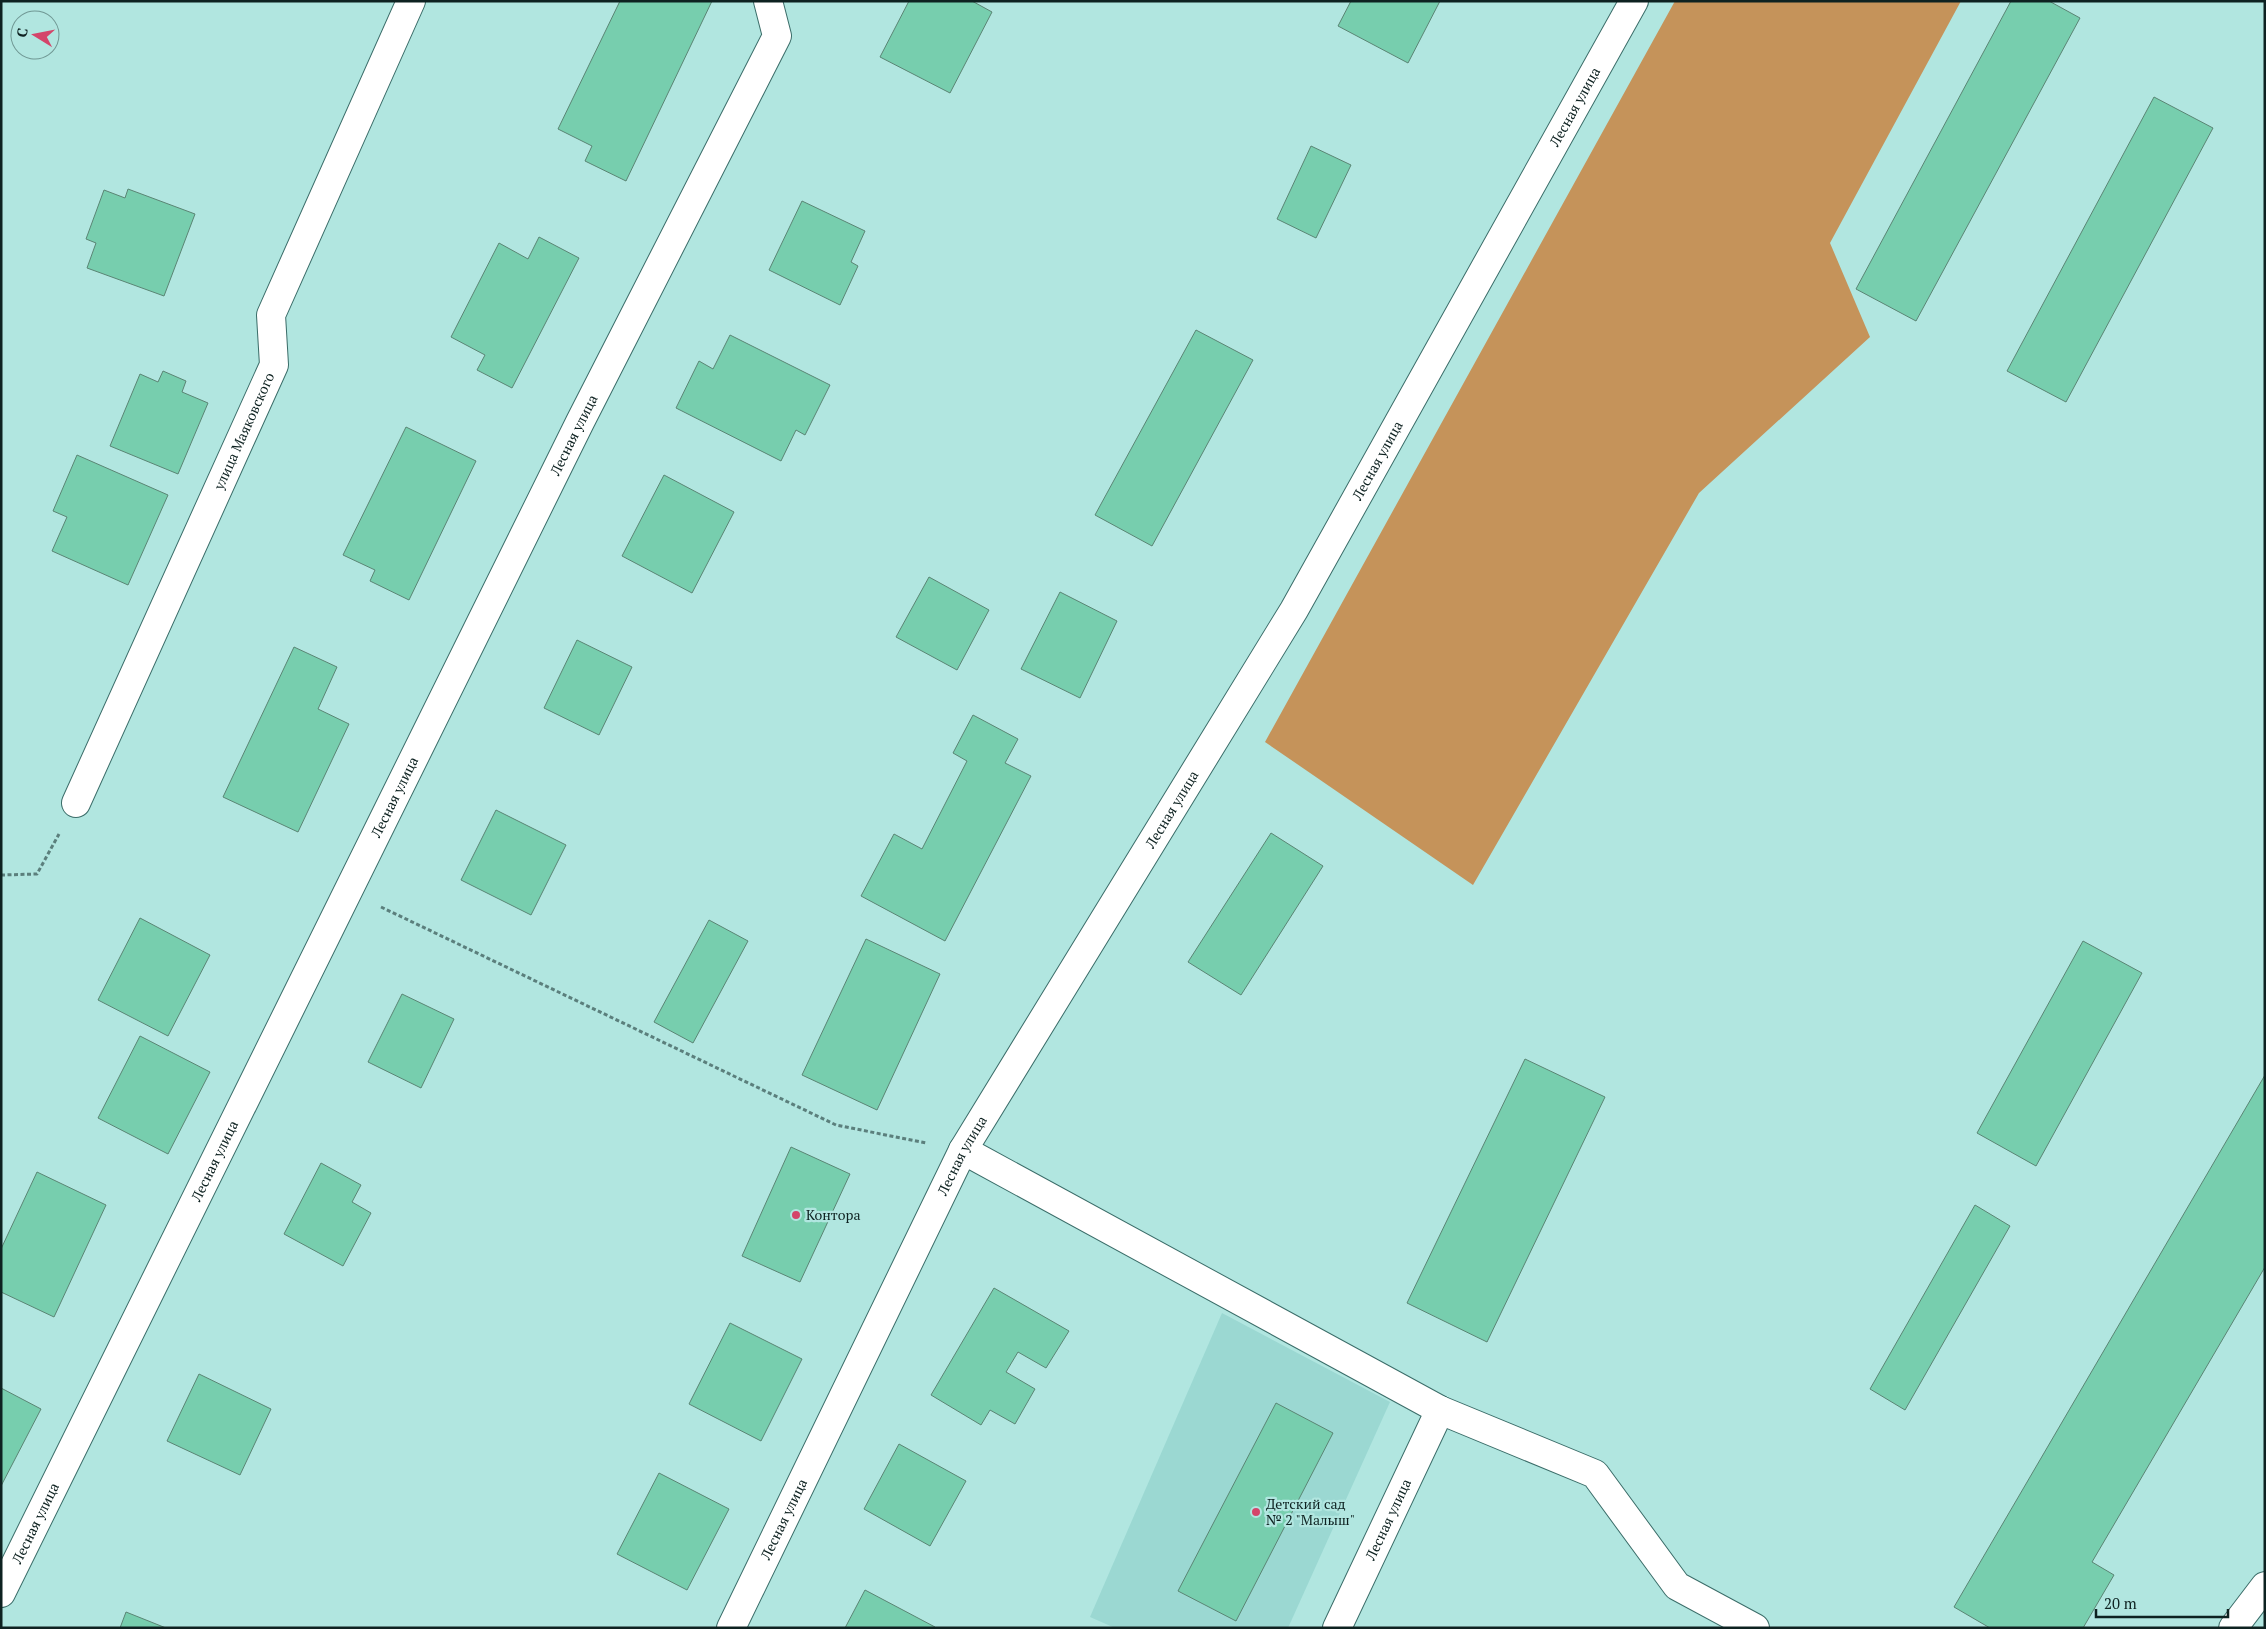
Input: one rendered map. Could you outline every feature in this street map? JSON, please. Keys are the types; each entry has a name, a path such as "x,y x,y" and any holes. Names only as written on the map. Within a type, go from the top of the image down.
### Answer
{"street":[{"name":"улица Маяковского","path":"76,803 274,366 271,315 411,1"},
{"name":"Лесная улица","path":"1,1593 580,422 777,36 768,1"},
{"name":"Лесная улица","path":"731,1628 963,1150 1294,610 1634,1"},
{"path":"963,1150 1440,1410 1595,1474 1677,1586 1755,1628"},
{"name":"Лесная улица","path":"1338,1628 1440,1410"},
{"path":"2234,1628 2265,1586"}],"path":[{"path":"1,875 37,874 76,803"},
{"path":"349,892 836,1124 963,1150"}],"shaded area":[{"path":"1675,1 1961,1 1830,243 1870,337 1699,493 1473,885 1265,742"},
{"path":"1222,1313 1390,1402 1288,1628 1115,1628 1090,1617"}],"building":[{"path":"620,1 712,1 626,181 585,161 592,146 558,129"},
{"path":"909,1 972,1 992,12 950,93 880,57"},
{"path":"1351,1 1440,1 1408,63 1338,26"},
{"path":"2011,1 2049,1 2080,18 1916,321 1856,289"},
{"path":"2154,97 2213,128 2066,402 2007,371"},
{"path":"1311,146 1351,165 1316,238 1277,219"},
{"path":"128,189 195,214 164,296 87,268 96,243 86,239 104,190 125,198"},
{"path":"802,201 865,231 851,262 858,266 840,305 769,270"},
{"path":"539,237 579,258 512,388 477,370 485,355 451,337 499,243 528,259"},
{"path":"1196,330 1253,360 1152,546 1095,515"},
{"path":"730,335 830,385 805,435 796,430 781,461 676,408 699,361 713,369"},
{"path":"163,371 186,381 182,392 208,403 178,474 110,446 140,374 158,382"},
{"path":"406,427 476,461 409,600 370,581 375,570 343,555"},
{"path":"77,455 168,495 128,585 52,551 67,517 53,511"},
{"path":"664,475 734,512 692,593 622,556"},
{"path":"929,577 989,610 957,670 896,637"},
{"path":"1060,592 1117,621 1080,698 1021,669"},
{"path":"577,640 632,667 599,735 544,708"},
{"path":"294,647 337,667 318,709 349,724 298,832 223,797"},
{"path":"973,715 1018,739 1005,763 1031,776 945,941 861,896 894,834 922,849 967,761 953,753"},
{"path":"496,810 566,845 531,915 461,880"},
{"path":"1271,833 1323,866 1241,995 1188,962"},
{"path":"140,918 210,955 168,1036 98,1000"},
{"path":"709,920 748,941 693,1043 654,1022"},
{"path":"866,939 940,974 877,1110 802,1075"},
{"path":"2083,941 2142,973 2036,1166 1977,1133"},
{"path":"402,994 454,1019 421,1088 368,1062"},
{"path":"140,1036 210,1072 168,1154 98,1118"},
{"path":"1525,1059 1605,1097 1487,1342 1407,1303"},
{"path":"2265,1075 2265,1267 2092,1562 2114,1575 2083,1628 1990,1628 1954,1607"},
{"name":"Контора","path":"791,1147 850,1174 800,1282 742,1256"},
{"path":"321,1163 361,1185 352,1202 371,1213 343,1266 284,1234"},
{"path":"37,1172 106,1205 54,1317 1,1292 1,1249"},
{"path":"1975,1205 2010,1226 1905,1410 1870,1389"},
{"path":"994,1288 1069,1331 1046,1368 1018,1352 1006,1372 1035,1389 1015,1424 990,1410 981,1425 931,1395"},
{"path":"730,1323 802,1359 761,1441 689,1404"},
{"path":"199,1374 271,1409 240,1475 167,1441"},
{"path":"1,1388 41,1409 1,1486"},
{"name":"Детский сад № 2 \"Малыш\"","path":"1276,1403 1333,1433 1236,1621 1178,1591"},
{"path":"899,1444 966,1481 930,1546 864,1509"},
{"path":"659,1473 729,1509 687,1590 617,1554"},
{"path":"865,1590 935,1627 845,1628"},
{"path":"126,1612 166,1628 120,1628"}],"place":[{"name":"Контора","path":"796,1215"},
{"name":"Детский сад № 2 \"Малыш\"","path":"1256,1512"}]}
